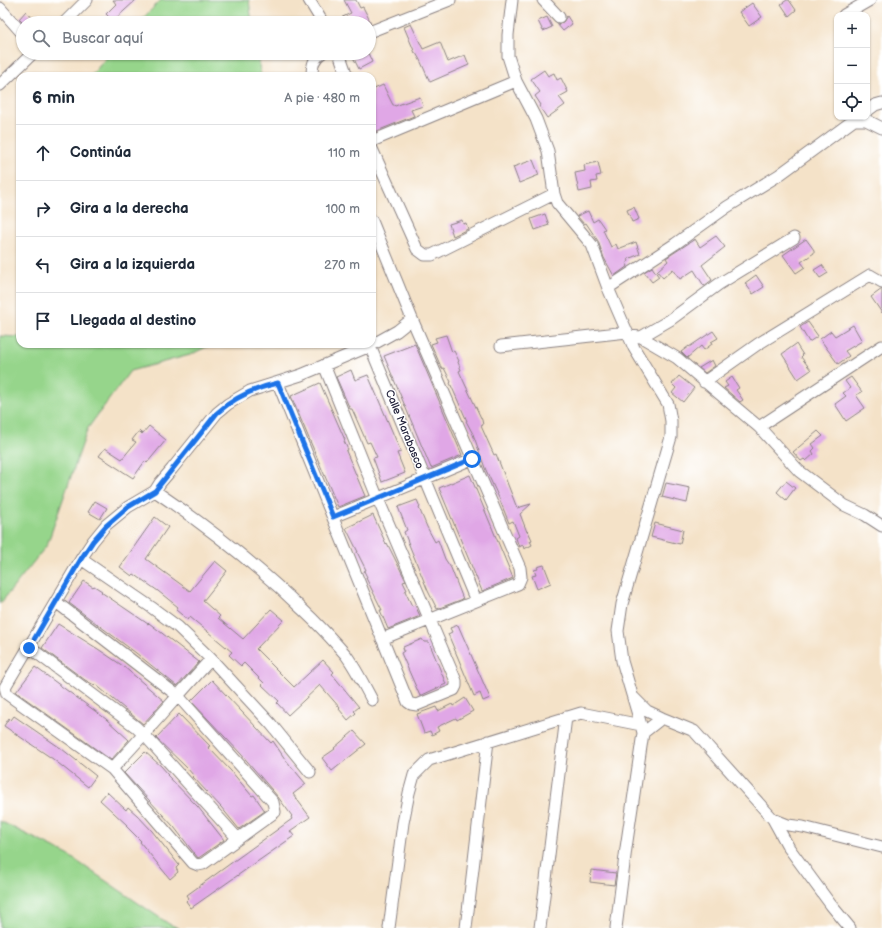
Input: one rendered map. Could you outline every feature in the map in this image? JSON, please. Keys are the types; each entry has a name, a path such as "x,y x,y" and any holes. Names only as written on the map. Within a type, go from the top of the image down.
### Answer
{"street":[{"path":"309,0 319,16"},
{"path":"376,29 450,0"},
{"path":"512,0 508,35 508,56 516,80 536,119 548,151 554,194 557,203 592,245 608,288 634,348 668,404 671,421 671,437 622,604 618,631 622,661 634,697 642,729 616,928"},
{"path":"542,0 559,17"},
{"path":"849,12 870,0"},
{"path":"70,16 84,1"},
{"path":"0,8 16,26"},
{"path":"0,85 26,60"},
{"path":"312,72 312,65 315,60"},
{"path":"341,60 346,72"},
{"path":"376,139 516,80"},
{"path":"870,109 875,105 882,103"},
{"path":"608,288 675,244 727,207 779,175 853,120"},
{"path":"866,120 882,128"},
{"path":"376,158 417,250 425,255 432,255 554,194"},
{"path":"376,231 412,319 520,568 521,577 518,584 382,639"},
{"path":"641,337 670,320 719,284 794,238"},
{"path":"704,382 758,344 870,275 882,282"},
{"path":"376,343 397,331 412,319"},
{"path":"501,346 628,334 641,337 677,358 759,427 800,471 844,505 865,515 882,526"},
{"path":"759,427 882,346"},
{"path":"56,602 178,696 273,802 275,812 203,864 198,865 193,863 112,769 7,694 5,687 81,559 93,541 106,526 128,507 155,491 217,413 238,397 264,386 301,375 365,348"},
{"name":"Calle Marabasco","path":"371,348 476,601"},
{"path":"278,383 408,702 417,705 454,690 456,681 378,499 324,365"},
{"path":"333,517 472,459"},
{"path":"155,491 256,565 279,586 346,655 372,700"},
{"path":"81,559 172,624 211,659 271,724 310,772"},
{"path":"29,648 136,727 238,839"},
{"path":"112,769 211,659"},
{"path":"634,697 647,710 662,718 694,730 774,819 789,848 850,928"},
{"path":"389,928 403,823 409,792 414,775 429,760 581,713 642,729 662,718"},
{"path":"540,928 566,717"},
{"path":"466,928 488,741"},
{"path":"774,819 788,825 803,827 882,847"}],"green space":[{"path":"161,0 249,0 251,16 145,16"},
{"path":"104,60 258,60 260,72 94,72"},
{"path":"0,336 16,337 16,348 204,348 190,355 130,371 88,428 47,545 0,604"},
{"path":"0,821 68,855 169,924 179,928 0,928"}],"building":[{"path":"113,0 136,0 118,16 108,16 106,14 116,4"},
{"path":"344,0 356,0 360,8 363,7 368,16 345,16 351,13"},
{"path":"789,0 796,10 789,16 781,4"},
{"path":"752,3 762,17 749,26 739,12"},
{"path":"26,11 31,16 22,16"},
{"path":"567,16 572,24 563,31 557,24 563,22"},
{"path":"547,17 552,27 543,31 538,21"},
{"path":"411,24 423,49 440,42 448,62 465,55 469,65 430,82 404,27"},
{"path":"354,60 371,60 372,62 359,69"},
{"path":"544,70 548,76 554,73 557,80 561,78 568,92 559,97 565,105 547,118 539,106 541,105 535,96 540,92 531,79"},
{"path":"383,85 393,105 395,106 420,97 423,106 411,110 414,116 376,131 376,88"},
{"path":"533,160 539,175 519,183 513,167"},
{"path":"598,162 601,175 596,176 597,181 591,182 592,189 579,192 575,173 585,171 584,165"},
{"path":"634,207 639,219 632,222 627,210"},
{"path":"588,211 593,222 598,219 605,229 603,230 611,247 616,244 618,249 636,242 640,254 628,259 629,261 626,263 628,266 614,276 604,258 598,241 586,223 584,224 577,216"},
{"path":"545,214 549,225 535,230 531,219"},
{"path":"462,220 463,224 466,223 468,229 453,236 449,224"},
{"path":"716,236 725,247 702,265 712,280 704,286 694,270 680,279 673,269 663,278 657,271 668,261 666,258 695,239 700,247"},
{"path":"806,239 814,250 814,253 801,262 805,267 796,273 783,255"},
{"path":"822,265 828,273 820,278 814,270"},
{"path":"652,267 659,277 652,282 644,272"},
{"path":"756,275 764,287 753,294 745,283"},
{"path":"882,289 882,313 871,297"},
{"path":"808,322 818,336 809,342 800,327"},
{"path":"853,325 862,341 845,351 849,356 838,364 820,339 831,331 835,336"},
{"path":"713,331 718,338 711,342 712,344 704,350 701,346 687,358 681,352 689,346"},
{"path":"446,335 452,352 454,351 459,361 461,370 459,371 482,420 483,425 481,426 494,455 496,454 517,508 531,504 520,514 532,540 530,541 532,545 524,549 523,545 519,547 516,538 519,536 513,521 509,523 485,468 473,434 450,383 451,382 444,368 442,369 431,344 437,342 435,338"},
{"path":"415,344 462,455 431,468 384,356"},
{"path":"796,344 803,355 801,357 811,370 798,379 782,354"},
{"path":"712,360 715,366 705,373 699,368"},
{"path":"351,370 355,380 368,375 401,452 397,453 405,473 382,482 373,458 377,457 370,442 367,443 336,377"},
{"path":"679,376 694,388 683,402 672,393 676,388 672,384"},
{"path":"732,377 739,388 736,390 743,400 740,402 724,388 728,386 725,382"},
{"path":"851,377 862,392 856,395 865,408 846,421 835,404 846,396 843,393 850,388 845,381"},
{"path":"320,383 345,440 344,441 348,450 346,451 365,496 338,507 291,396"},
{"path":"149,426 166,440 147,463 145,461 133,478 99,456 105,448 122,459 136,442 132,440 139,431 142,434"},
{"path":"818,431 823,436 812,444 815,448 812,451 814,454 806,461 804,459 801,461 793,452"},
{"path":"470,475 513,578 482,591 439,488"},
{"path":"786,481 795,488 786,500 777,492"},
{"path":"666,483 690,488 687,503 662,497"},
{"path":"417,500 427,527 435,542 438,540 463,599 437,609 404,532 407,530 398,507"},
{"path":"95,501 107,508 100,519 88,512"},
{"path":"373,515 386,544 387,543 406,581 403,582 407,590 405,591 412,606 415,605 420,616 388,629 380,610 382,610 366,578 367,577 364,571 366,570 346,528"},
{"path":"155,517 168,527 146,559 190,591 215,561 227,571 203,601 220,616 218,618 243,639 271,609 284,620 256,649 294,687 323,660 334,672 332,674 359,707 354,711 356,713 348,720 339,709 340,708 320,685 288,715 277,703 279,701 262,685 264,683 244,663 241,666 229,655 232,652 190,617 188,620 176,610 178,607 158,591 134,574 132,576 120,567"},
{"path":"655,523 683,530 680,544 651,537"},
{"path":"544,565 551,583 537,589 532,576 536,575 534,570 538,569 537,567"},
{"path":"84,581 102,591 101,592 148,624 149,623 199,662 177,686 69,603"},
{"path":"58,624 123,666 164,701 143,724 95,684 94,685 85,680 42,648"},
{"path":"458,625 490,698 483,701 480,693 474,696 448,634 452,632 450,628"},
{"path":"422,639 424,642 429,642 446,684 420,696 401,653 404,651 403,647"},
{"path":"35,667 106,719 129,740 111,760 16,692"},
{"path":"212,680 271,743 273,741 285,759 306,784 293,794 310,817 290,831 294,836 191,908 186,901 189,898 187,895 292,819 292,816 278,797 241,754 191,701"},
{"path":"465,698 473,711 457,720 456,718 437,727 439,731 432,735 430,731 424,733 417,714 436,707 438,711 452,704 453,706"},
{"path":"179,714 210,746 208,747 252,796 254,795 265,811 239,829 193,777 194,776 187,768 156,738"},
{"path":"14,716 62,749 96,776 88,787 53,759 4,726 9,718 11,720"},
{"path":"354,731 366,744 332,771 322,758 335,749 334,748"},
{"path":"145,752 161,766 168,774 167,775 198,807 224,840 200,857 198,858 174,827 124,773"},
{"path":"107,792 126,810 128,807 137,815 179,865 176,868 178,872 170,879 140,842 141,841 126,826 127,825 100,800"},
{"path":"591,870 616,873 614,885 590,882"}],"route":[{"path":"29,648 93,541 106,526 128,507 155,491 217,413 238,397 250,391 278,383 333,517 472,459"}]}
